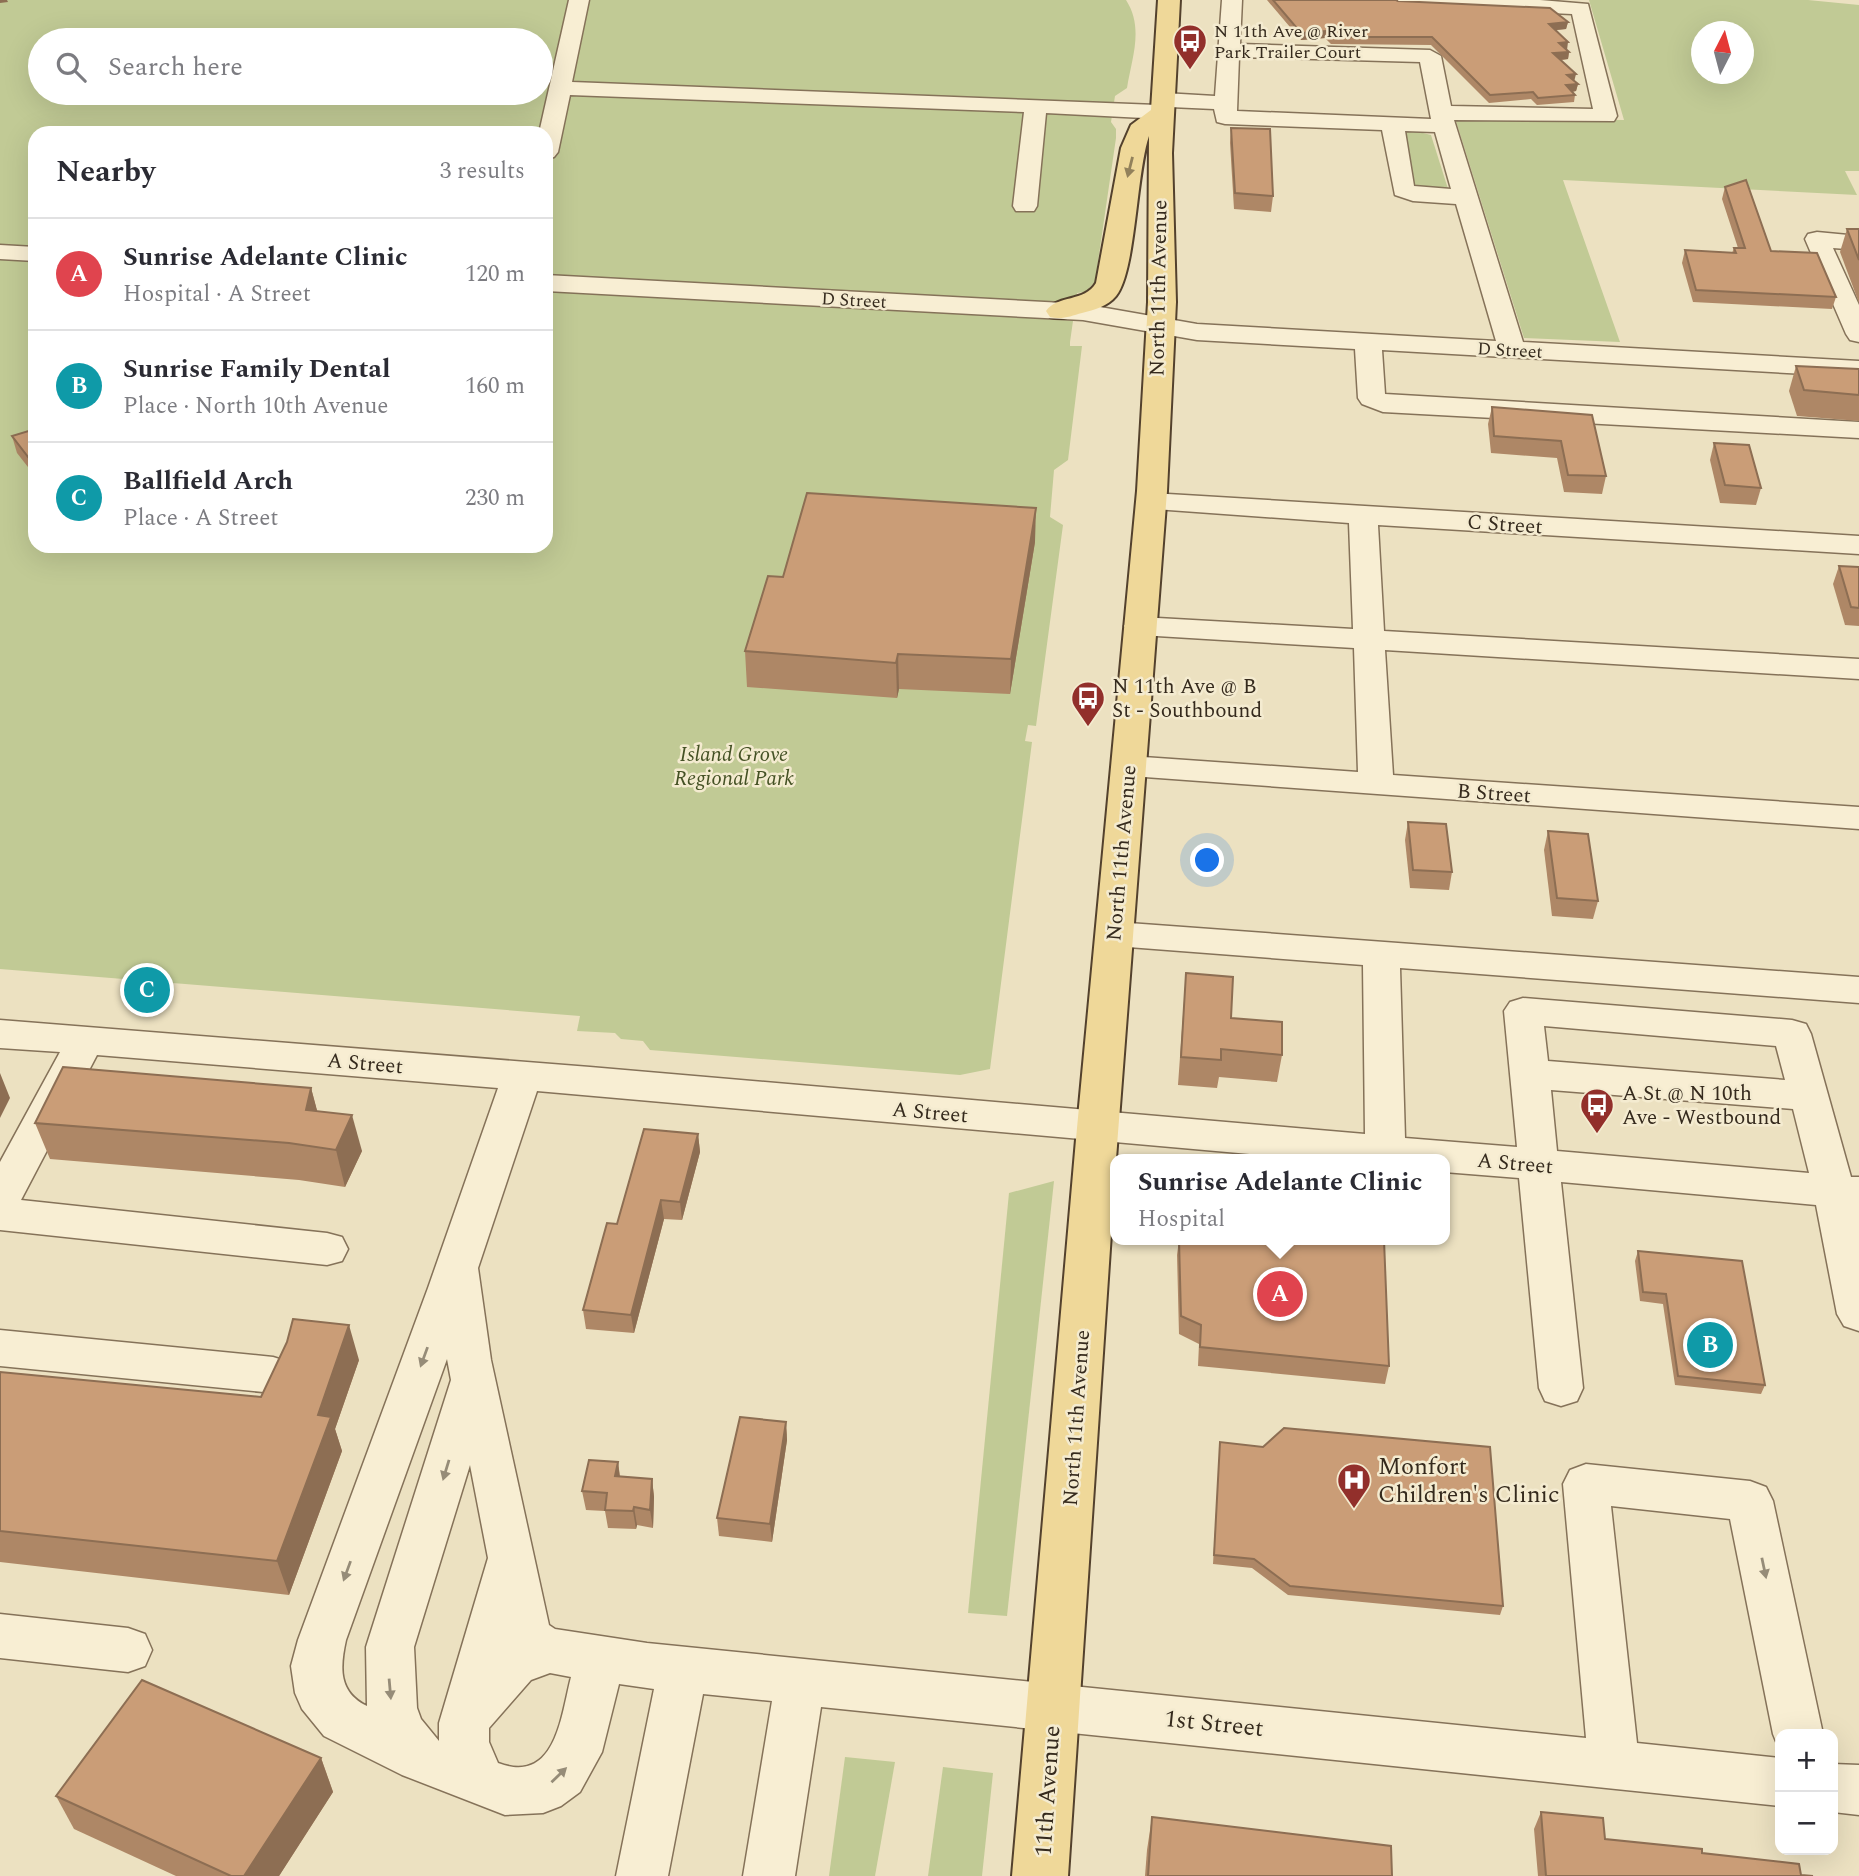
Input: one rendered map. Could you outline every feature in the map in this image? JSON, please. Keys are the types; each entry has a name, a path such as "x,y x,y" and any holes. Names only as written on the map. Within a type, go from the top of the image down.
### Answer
{"main road":[{"name":"North 11th Avenue","path":"1053,1706 1151,502 1161,327 1159,183 1168,0"},
{"path":"1060,311 1095,300 1108,290 1121,201 1139,132 1164,106"},
{"name":"11th Avenue","path":"1040,1876 1053,1706"}],"street":[{"path":"552,126 579,0"},
{"path":"1232,0 1225,117 1392,124 1443,119 1606,116 1581,8 1397,0"},
{"path":"1229,50 1430,56 1443,119 1464,197 1512,350"},
{"path":"560,88 1036,106 1226,103"},
{"path":"1025,206 1036,106"},
{"path":"1392,124 1403,190 1413,194 1464,197"},
{"path":"1859,243 1817,239 1859,334"},
{"path":"0,252 28,254"},
{"path":"0,268 28,270"},
{"name":"D Street","path":"553,283 1105,314 1196,332 1859,369"},
{"name":"D Street","path":"553,298 1080,329 1161,327"},
{"path":"1368,342 1372,398 1383,404 1605,414 1859,430"},
{"name":"C Street","path":"1151,502 1859,545"},
{"path":"1363,515 1376,784"},
{"path":"1140,626 1859,669"},
{"name":"B Street","path":"1129,767 1859,818"},
{"path":"1115,934 1859,990"},
{"path":"1381,954 1385,1152"},
{"path":"1562,1388 1536,1165 1523,1011 1792,1034 1826,1156 1845,1191 1859,1314"},
{"name":"A Street","path":"0,1034 522,1076 1408,1154"},
{"path":"0,1200 85,1041"},
{"path":"1527,1074 1809,1096"},
{"path":"458,1270 459,1309 510,1562 526,1614 528,1634 538,1646 550,1651 600,1659 577,1752 562,1775 543,1789 505,1790 420,1758 342,1719 320,1693 316,1666 322,1640 458,1270 522,1076"},
{"name":"A Street","path":"1450,1158 1845,1191"},
{"path":"0,1213 327,1249"},
{"path":"0,1348 272,1375"},
{"path":"420,1758 401,1733 392,1708 390,1647 473,1381"},
{"path":"1614,1765 1586,1484 1750,1501 1797,1729"},
{"path":"480,1781 464,1742 464,1723 510,1562"},
{"path":"0,1636 128,1650"},
{"path":"464,1723 514,1664 550,1651"},
{"name":"1st Street","path":"600,1659 1775,1781"},
{"path":"642,1876 665,1667"},
{"path":"769,1876 800,1681"},
{"path":"1838,1788 1859,1790"}],"green space":[{"name":"Island Grove Regional Park","path":"0,0 1126,0 1134,21 1135,43 1127,88 1115,96 1111,122 1116,129 1116,138 1095,282 1085,292 1077,293 1070,342 1070,346 1082,346 1068,460 1054,470 1050,517 1063,525 1036,726 1028,725 1025,741 1032,742 990,1069 960,1075 650,1050 643,1041 621,1039 615,1033 577,1031 580,1016 0,969"},
{"path":"1589,0 1808,0 1859,5 1859,171 1845,171 1857,195 1563,180 1620,342 1524,338 1455,118 1624,120"},
{"path":"1407,129 1431,135 1449,192 1412,189 1399,132"},
{"path":"1054,1181 1007,1616 968,1613 1009,1193"},
{"path":"845,1757 895,1762 875,1876 829,1876"},
{"path":"943,1767 993,1773 982,1876 928,1876"}],"building":[{"path":"1273,0 1396,0 1550,8 1568,22 1549,24 1568,42 1559,43 1569,52 1553,53 1576,74 1567,75 1578,84 1566,85 1575,95 1538,98 1533,92 1490,95 1432,37 1332,37 1326,31 1301,33"},
{"path":"1231,128 1270,129 1273,196 1235,193"},
{"path":"1746,180 1771,251 1817,253 1836,297 1696,290 1685,250 1736,253 1734,248 1745,248 1725,187"},
{"path":"1847,229 1859,229 1859,260"},
{"path":"1796,366 1859,369 1859,395 1804,390"},
{"path":"1492,407 1592,415 1606,476 1568,475 1561,441 1494,436"},
{"path":"28,431 28,457 12,436"},
{"path":"1714,443 1749,445 1761,488 1725,485"},
{"path":"807,493 1036,508 1011,659 898,654 896,663 745,651 768,576 783,577"},
{"path":"1839,566 1859,567 1859,608 1851,607"},
{"path":"1408,822 1446,824 1452,872 1413,870"},
{"path":"1548,831 1588,834 1598,901 1557,898"},
{"path":"1186,973 1233,977 1231,1018 1282,1022 1282,1055 1221,1049 1221,1060 1181,1057"},
{"path":"63,1067 311,1088 306,1110 352,1115 336,1150 289,1143 35,1123"},
{"path":"644,1129 698,1134 680,1202 661,1200 631,1315 583,1310 607,1223 617,1224"},
{"path":"1179,1245 1384,1245 1389,1366 1200,1347 1201,1325 1181,1316"},
{"path":"1638,1251 1742,1261 1765,1385 1678,1376 1666,1294 1643,1292"},
{"path":"293,1319 349,1325 318,1415 331,1417 277,1561 0,1531 0,1372 261,1397 287,1342"},
{"path":"740,1417 786,1422 770,1524 717,1518"},
{"name":"Monfort Children's Clinic","path":"1284,1428 1490,1447 1503,1606 1290,1586 1254,1559 1214,1555 1220,1442 1263,1447"},
{"path":"589,1460 618,1462 615,1476 652,1479 650,1510 634,1507 633,1511 605,1510 607,1493 582,1491"},
{"path":"142,1680 321,1758 244,1876 231,1876 56,1796"},
{"path":"1541,1812 1603,1818 1605,1839 1702,1849 1702,1853 1799,1864 1801,1875 1813,1876 1546,1876"},
{"path":"1152,1817 1391,1846 1392,1876 1148,1876"}],"place":[{"name":"N 11th Ave @ River Park Trailer Court","path":"1190,71"},
{"name":"N 11th Ave @ B St - Southbound","path":"1088,728"},
{"name":"Ballfield Arch","path":"147,990"},
{"name":"A St @ N 10th Ave - Westbound","path":"1597,1135"},
{"name":"Sunrise Adelante Clinic","path":"1280,1294"},
{"name":"Sunrise Family Dental","path":"1710,1345"},
{"name":"Monfort Children's Clinic","path":"1354,1510"}]}
